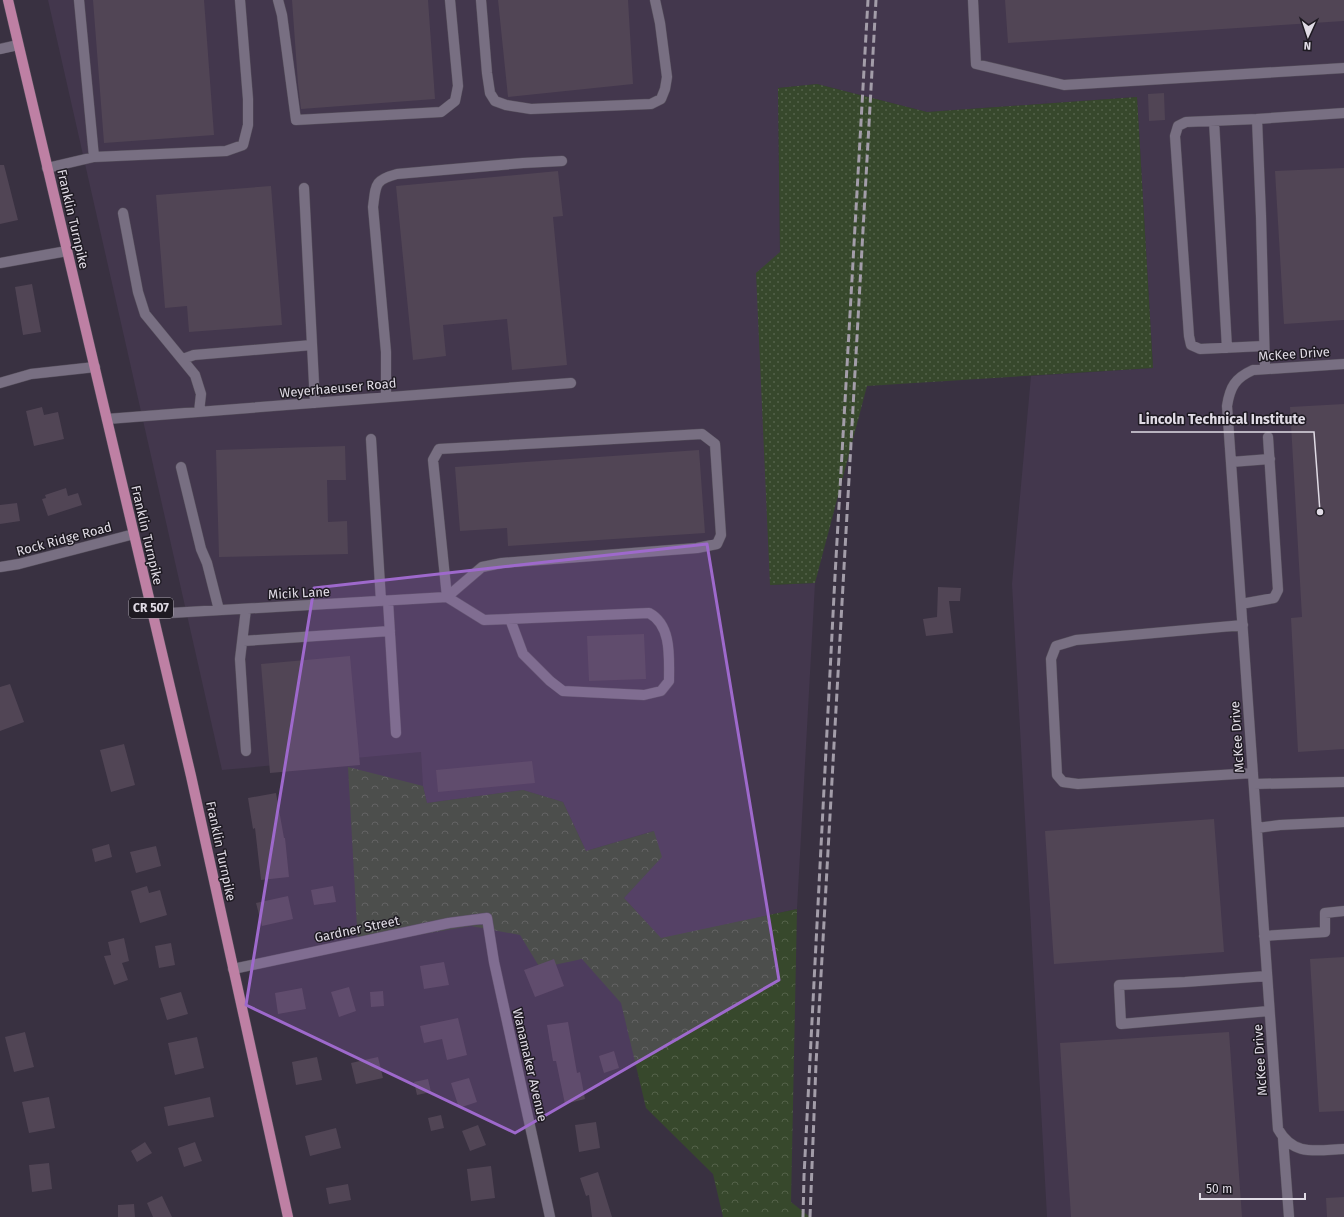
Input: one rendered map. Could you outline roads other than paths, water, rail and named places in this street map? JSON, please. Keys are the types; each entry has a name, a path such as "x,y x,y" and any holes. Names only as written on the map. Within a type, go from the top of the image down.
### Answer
{"main road":[{"name":"Franklin Turnpike","path":"8,0 191,776 288,1217"}],"street":[{"path":"79,0 94,158"},
{"path":"48,168 94,158 226,151 243,145 248,125 248,100 240,0"},
{"path":"278,0 282,15 296,120 441,112 455,101 458,86 450,0"},
{"path":"481,0 490,93 495,101 531,109 651,104 661,98 665,89 667,77 660,23 655,0"},
{"path":"973,0 976,64 1064,85 1344,68"},
{"path":"0,49 18,45"},
{"path":"1264,346 1200,349 1191,346 1175,136 1178,126 1186,122 1344,113"},
{"path":"1257,119 1262,216 1265,368"},
{"path":"1214,121 1227,348"},
{"path":"386,397 386,352 373,207 376,188 383,178 397,174 562,161"},
{"path":"304,188 315,403"},
{"path":"123,213 138,292 145,314 195,375 201,394 199,412"},
{"path":"0,263 67,251"},
{"path":"183,359 194,355 312,345"},
{"name":"McKee Drive","path":"1289,1217 1283,1138 1278,1129 1227,406 1229,394 1234,384 1242,375 1253,370 1265,368 1344,364"},
{"path":"0,383 31,374 95,367"},
{"name":"Weyerhaeuser Road","path":"107,419 571,383"},
{"path":"702,434 715,444 721,535 717,544 697,548 502,563 482,567 447,598 433,460 439,449 702,434"},
{"path":"1241,604 1274,598 1278,590 1268,437"},
{"path":"371,439 385,601 390,631 396,733"},
{"path":"1231,462 1270,459"},
{"path":"181,467 200,549 207,563 220,610"},
{"name":"Rock Ridge Road","path":"0,567 19,564 134,534"},
{"path":"447,598 484,620 649,613 656,617 662,624 668,645 669,682 661,691 644,695 563,691 550,681 523,654 510,619"},
{"name":"Micik Lane","path":"153,614 447,598"},
{"path":"246,609 240,659 246,751"},
{"path":"1243,624 1076,640 1056,646 1051,659 1057,775 1063,782 1078,784 1253,772"},
{"path":"243,641 390,631"},
{"path":"1254,784 1344,782"},
{"path":"1257,828 1280,825 1344,822"},
{"path":"1264,936 1325,932 1325,913 1344,911"},
{"name":"Gardner Street","path":"233,969 449,924 487,918"},
{"name":"Wanamaker Avenue","path":"487,918 494,962 550,1217"},
{"path":"1267,976 1120,985 1121,1024 1270,1011"},
{"path":"1283,1138 1290,1145 1301,1150 1344,1149"}],"railway":[{"path":"803,1217 835,576 868,0"},
{"path":"810,1217 816,1064 876,0"}],"place":[{"name":"Lincoln Technical Institute","path":"1320,512"}]}
